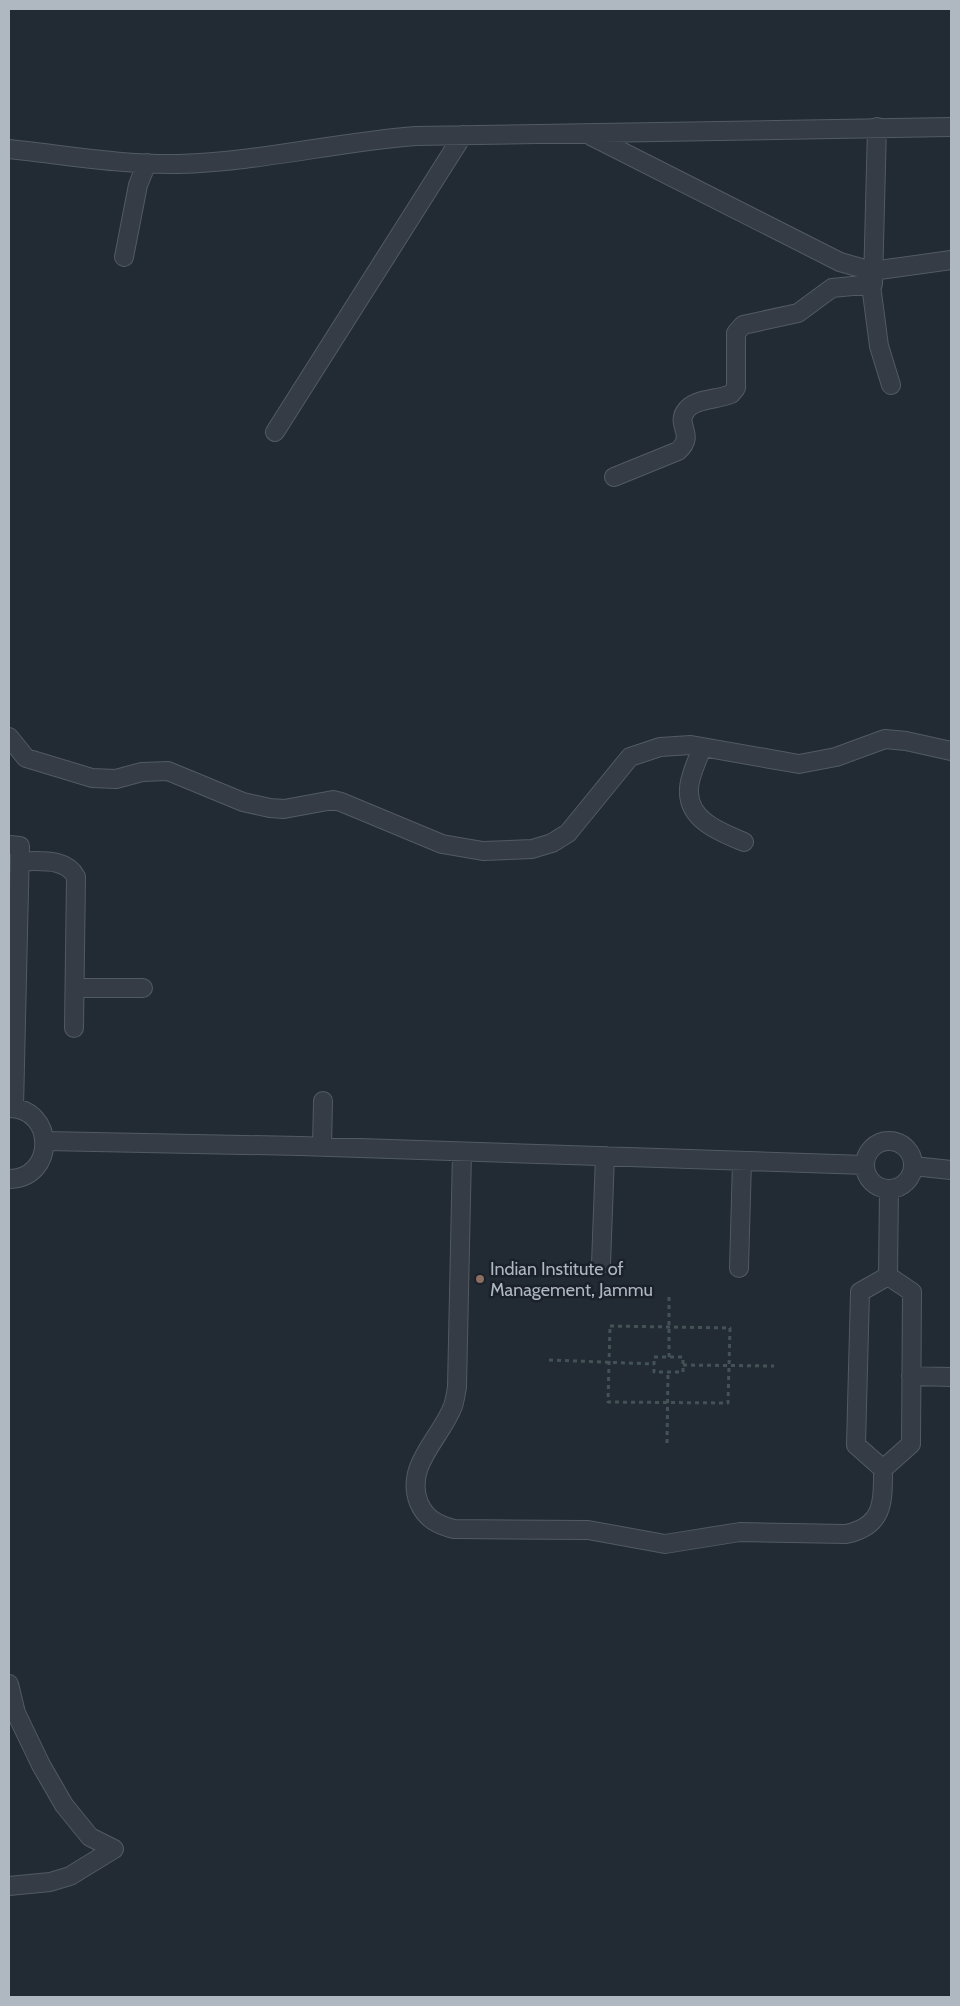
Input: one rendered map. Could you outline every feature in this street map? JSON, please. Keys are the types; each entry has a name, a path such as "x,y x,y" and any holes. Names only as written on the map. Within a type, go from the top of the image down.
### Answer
{"street":[{"path":"877,127 872,278 878,346 891,385"},
{"path":"9,149 147,163 208,162 377,139 463,135 951,127"},
{"path":"588,134 872,278"},
{"path":"274,432 463,135"},
{"path":"124,257 138,186 147,163"},
{"path":"614,477 678,451 685,445 687,438 683,419 687,409 698,403 727,396 734,391 735,338 736,333 743,325 791,316 805,309 832,288 951,260"},
{"path":"9,737 26,758 92,778 116,779 142,772 168,771 243,802 270,808 284,809 332,800 342,802 442,844 483,851 532,849 552,843 568,833 630,757 660,746 691,745 799,764 836,757 885,739 951,750"},
{"path":"702,747 689,788 690,801 697,815 713,829 744,842"},
{"path":"9,845 20,846 14,926 12,1108 32,1115 38,1122 45,1141 42,1158 37,1166 22,1177 9,1179"},
{"path":"20,861 62,863 72,868 76,877 74,1028"},
{"path":"75,988 143,988"},
{"path":"322,1147 323,1101"},
{"path":"45,1141 322,1147 865,1165"},
{"path":"889,1142 898,1144 906,1149 911,1156 913,1166 911,1175 906,1182 898,1187 889,1189 879,1187 872,1182 867,1174 865,1165 872,1148 889,1142"},
{"path":"462,1152 457,1387 449,1412 419,1465 414,1486 422,1509 439,1526 454,1529 588,1530 665,1544 740,1532 846,1534 858,1531 870,1524 878,1514 883,1494 883,1469 911,1444 912,1292 888,1276"},
{"path":"601,1264 605,1156"},
{"path":"738,1268 742,1161"},
{"path":"913,1166 951,1170"},
{"path":"888,1276 889,1189"},
{"path":"883,1469 856,1445 860,1292 888,1276"},
{"path":"911,1376 951,1377"},
{"path":"9,1684 16,1713 41,1765 64,1805 90,1837 114,1849 70,1876 50,1882 9,1886"}],"path":[{"path":"669,1294 669,1357"},
{"path":"610,1326 670,1326 730,1328 728,1403 608,1402 610,1326"},
{"path":"654,1357 669,1357 683,1357 682,1372 654,1372 654,1357"},
{"path":"549,1360 654,1364"},
{"path":"683,1365 774,1366"},
{"path":"667,1442 668,1372"}],"place":[{"name":"Indian Institute of Management, Jammu","path":"480,1279"}]}
